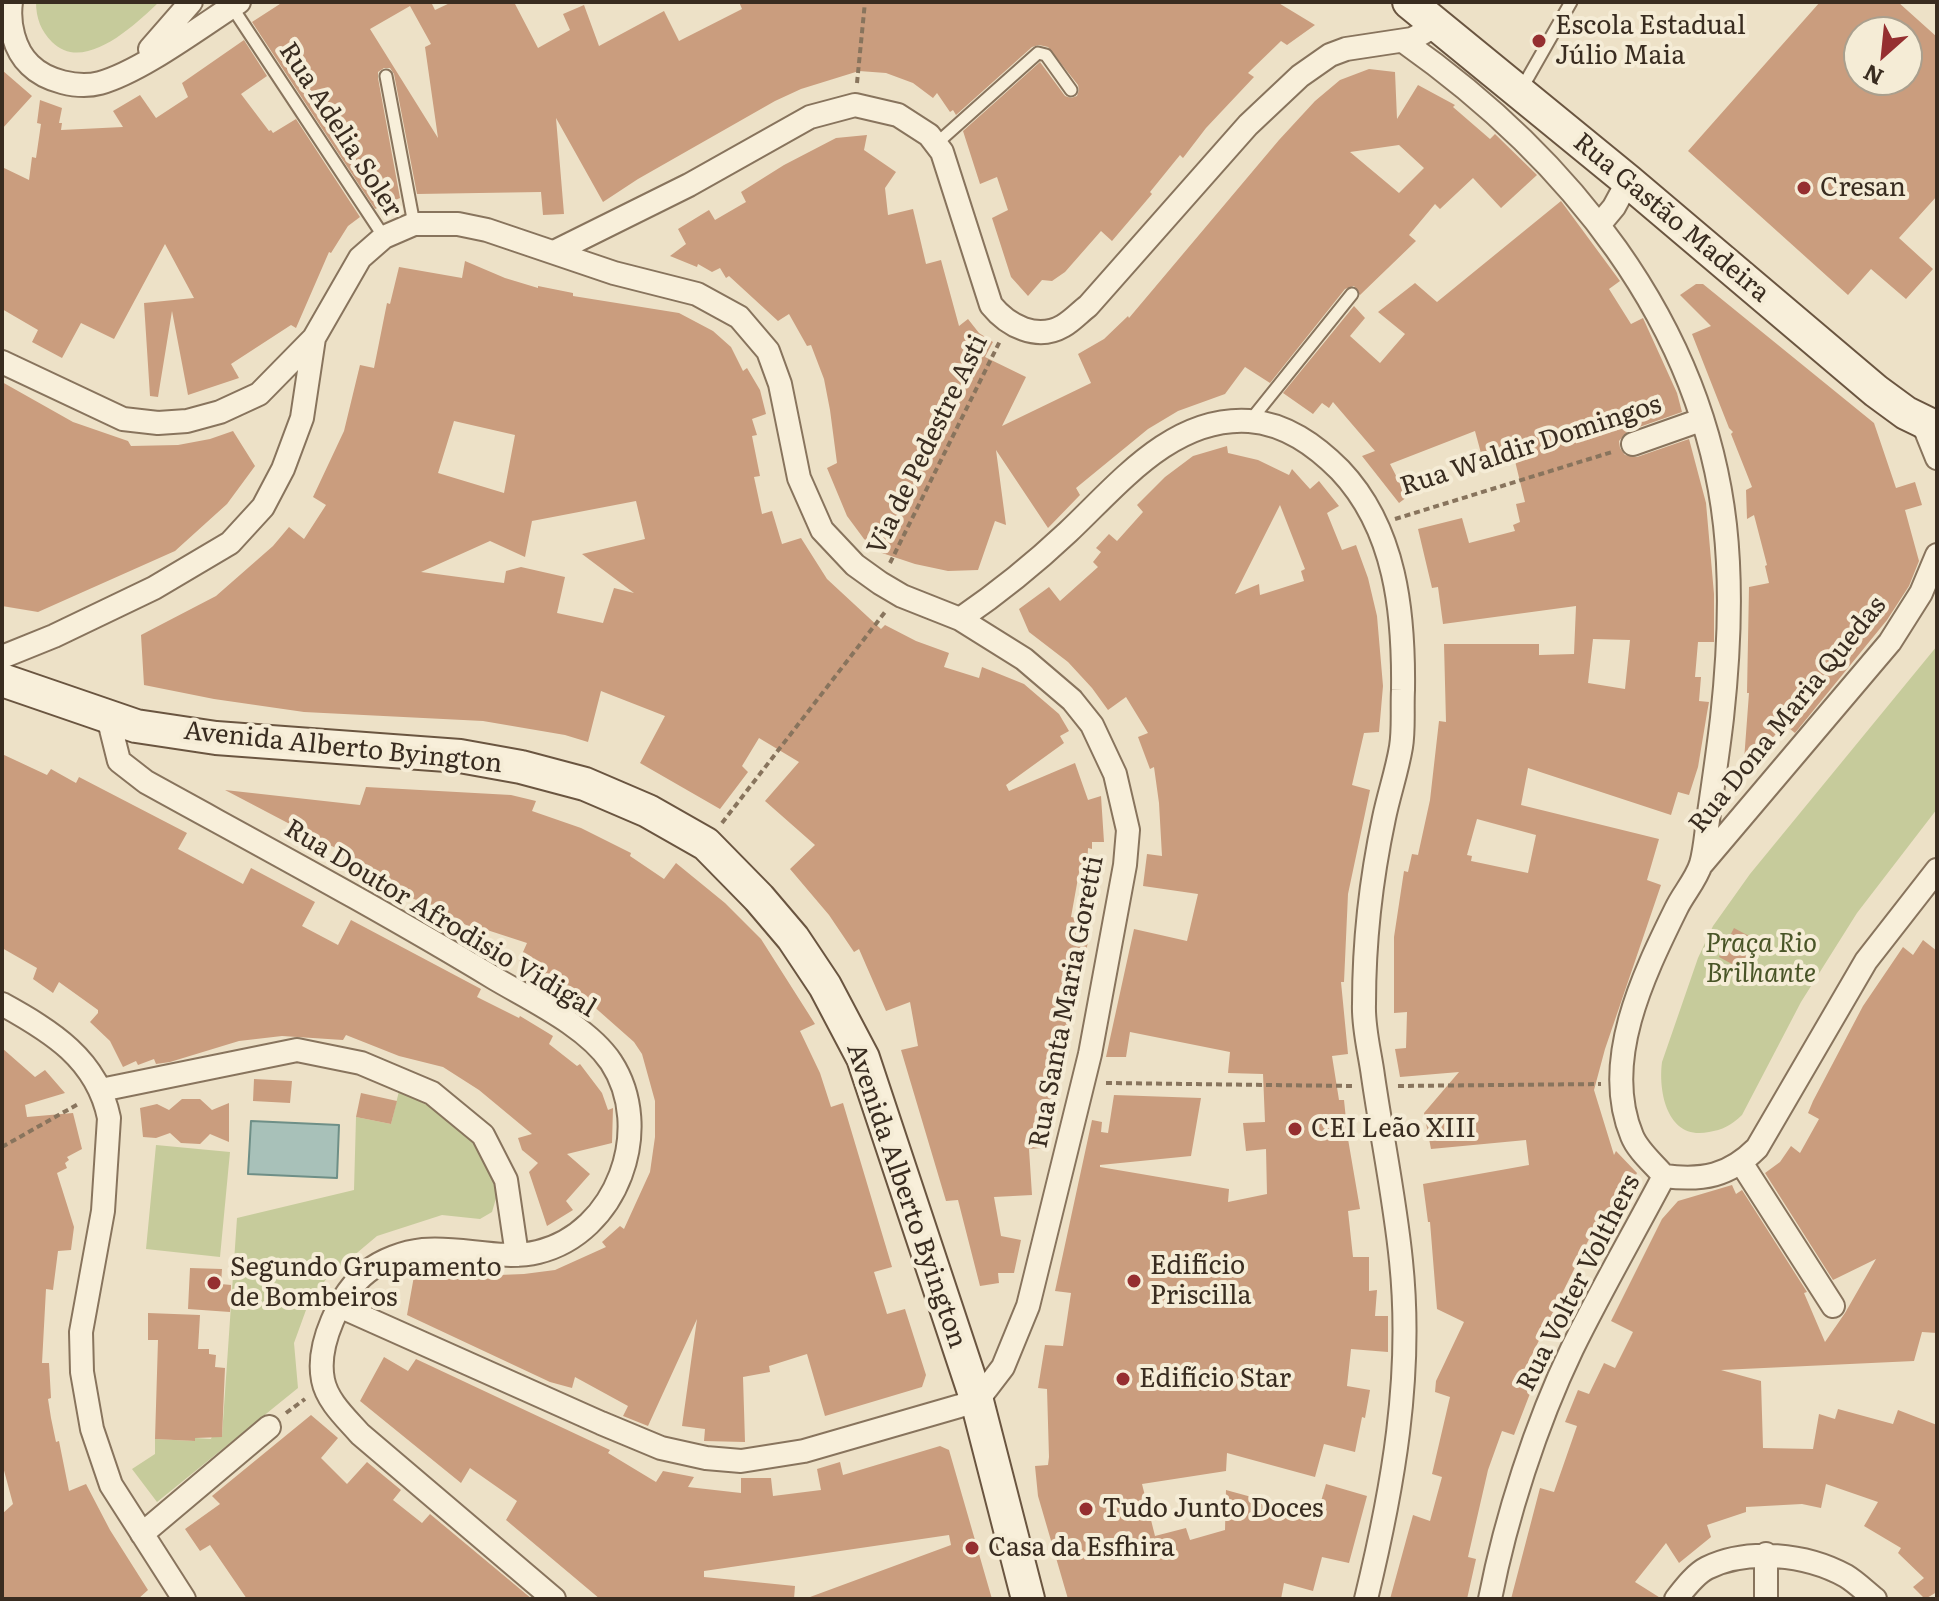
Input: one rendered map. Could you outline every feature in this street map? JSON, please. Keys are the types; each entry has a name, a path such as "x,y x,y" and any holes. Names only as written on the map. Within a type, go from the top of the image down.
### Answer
{"street":[{"path":"11,2 7,28 22,57 48,77 81,85 99,83 133,69 235,4"},
{"path":"133,69 191,2"},
{"name":"Rua Gastão Madeira","path":"1409,2 1591,150 1876,391 1929,425"},
{"path":"554,252 689,185 810,117 855,105 898,115 929,135 942,152 991,305 1009,323 1023,330 1039,332 1062,327 1088,306 1248,125 1300,76 1330,55 1346,49 1403,41 1437,25"},
{"path":"1403,41 1500,117 1572,190 1599,225 1637,278 1673,345 1713,460 1724,524 1728,587 1727,673 1701,866 1663,937 1639,994 1619,1084 1633,1139 1664,1176 1685,1179 1707,1177 1742,1164 1770,1131 1866,961 1937,870"},
{"path":"1572,190 1591,150"},
{"path":"1599,225 1614,207 1628,181"},
{"path":"2,362 123,419 158,423 187,421 220,412 259,394 314,338 360,258 384,237 414,224"},
{"name":"Rua Santa Maria Goretti","path":"414,224 458,224 487,230 614,273 697,294 739,317 768,351 780,384 799,478 822,530 855,565 880,583 902,596 960,619 1024,659 1072,700 1092,725 1115,774 1128,830 1125,865 1090,1054 1028,1306 1003,1367 977,1401"},
{"path":"2,657 154,588 230,543 263,507 294,444 302,418 314,338"},
{"name":"Rua Waldir Domingos","path":"1633,444 1701,420"},
{"path":"960,619 997,593 1065,535 1133,469 1178,437 1201,427 1250,421 1285,429 1318,448 1348,479 1377,525 1400,597 1402,744 1383,820 1370,904 1363,1008 1401,1261 1405,1348 1399,1436 1385,1523 1366,1599"},
{"path":"1929,425 1937,458"},
{"name":"Rua Dona Maria Quedas","path":"1701,866 1890,642 1921,593 1937,555"},
{"name":"Avenida Alberto Byington","path":"2,680 136,726 216,738 460,756 521,767 585,784 648,811 706,844 793,938 825,986 863,1058 977,1401 1028,1599"},
{"name":"Rua Doutor Afrodisio Vidigal","path":"108,717 119,761 146,782 445,948 567,1022 596,1045 611,1063 630,1103 631,1138 626,1163 606,1204 561,1243 538,1252 517,1255 422,1250 385,1260 365,1273 339,1306 325,1339 322,1360 323,1381 334,1404 360,1434 554,1599"},
{"path":"2,1004 39,1024 77,1057 91,1071 101,1090 109,1118 103,1211 81,1332 82,1372 92,1429 111,1485 184,1599"},
{"path":"101,1090 297,1050 361,1063 432,1093 483,1135 506,1180 517,1255"},
{"path":"1742,1164 1833,1306"},
{"name":"Rua Volter Volthers","path":"1490,1599 1521,1482 1541,1423 1571,1351 1664,1176"},
{"path":"339,1306 661,1448 706,1458 741,1461 804,1451 977,1401"},
{"path":"142,1534 269,1427"},
{"path":"1766,1554 1766,1599"},
{"path":"1676,1599 1704,1569 1737,1557 1766,1554 1807,1562 1845,1576 1875,1599"}],"lane":[{"path":"1520,92 1571,2"},
{"name":"Rua Adelia Soler","path":"235,4 384,237"},
{"path":"936,144 1038,53 1046,55 1071,90"},
{"path":"386,76 414,224"},
{"path":"1250,421 1352,294"}],"path":[{"path":"855,105 865,2"},
{"name":"Via de Pedestre Asti","path":"880,583 1009,323"},
{"name":"Rua Waldir Domingos","path":"1377,525 1633,444"},
{"path":"706,844 878,618 902,596"},
{"path":"2,1147 101,1090"},
{"path":"269,1427 308,1396 334,1404"}],"green space":[{"path":"36,2 159,2 108,43 79,52 65,50 48,38 40,24"},
{"name":"Praça Rio Brilhante","path":"1937,646 1937,809 1857,913 1801,1002 1742,1115 1714,1131 1695,1133 1684,1129 1675,1122 1664,1100 1662,1062 1698,958 1713,926 1750,874"},
{"path":"399,1091 445,1114 470,1137 499,1188 492,1212 480,1219 442,1215 377,1236 326,1279 306,1310 294,1343 298,1388 157,1502 132,1469 155,1454 155,1439 194,1441 195,1438 222,1436 237,1218 354,1190 356,1117 391,1124"},
{"path":"156,1145 230,1152 220,1257 146,1249"}],"water":[{"path":"251,1121 339,1125 337,1178 248,1174"}],"building":[{"path":"283,2 431,2 435,10 452,2 514,2 538,48 570,30 563,14 584,5 599,46 664,11 679,41 742,9 739,2 1277,2 1315,25 1287,45 1281,41 1248,73 1254,77 1206,128 1183,158 1180,155 1112,241 1101,231 1065,272 1052,281 1042,280 1028,296 1011,277 992,218 1008,210 997,177 980,184 963,131 1040,62 1065,96 1077,96 1078,85 1048,47 1032,47 956,115 953,110 950,112 937,93 933,98 913,83 886,73 859,71 801,89 638,179 603,202 556,118 564,214 543,215 541,192 417,194 394,74 390,68 378,72 378,78 400,198 375,209 252,22","holes":["410,6 431,44 425,47 438,138 370,29"]},
{"path":"1820,2 1898,2 1914,16 1843,16 1843,96 1923,96 1923,24 1937,37 1937,196 1899,238 1933,269 1906,299 1871,269 1848,295 1688,151"},
{"path":"244,40 267,76 241,94 273,133 296,119 360,217 348,226 329,252 296,328 291,325 231,364 239,378 188,395 172,311 158,397 150,396 144,303 194,298 165,244 114,339 81,323 62,358 32,342 38,330 2,309 2,167 29,180 41,124 37,123 40,100 62,108 61,130 123,127 113,111 140,95 156,118 188,97 182,83"},
{"path":"1369,69 1395,72 1397,119 1418,85 1455,105 1453,107 1490,139 1495,134 1537,175 1501,208 1473,178 1440,209 1435,204 1409,235 1416,241 1360,295 1354,286 1345,289 1270,383 1245,367 1225,394 1178,411 1148,429 1076,488 1080,495 1048,528 996,450 1006,525 995,521 978,570 948,571 915,564 882,553 864,539 847,516 827,468 837,463 824,379 811,345 807,346 789,314 778,321 729,276 726,278 720,268 712,272 698,264 697,267 670,256 686,244 678,229 709,210 715,220 746,202 741,192 836,138 867,135 864,150 896,172 885,188 888,215 913,209 926,264 941,260 959,326 968,319 979,333 993,342 985,357 1026,377 1002,426 1091,383 1078,354 1104,339 1129,318 1279,140 1315,101 1340,80","holes":["1399,145 1424,168 1399,193 1350,152"]},
{"path":"2,70 32,96 2,129"},
{"path":"1561,201 1620,281 1609,289 1631,324 1643,318 1677,393 1682,412 1628,431 1619,441 1620,448 1625,455 1637,457 1689,439 1706,503 1714,594 1714,642 1698,642 1695,677 1701,677 1699,701 1709,702 1698,767 1689,795 1678,792 1671,815 1528,768 1521,805 1659,839 1647,880 1661,885 1594,1090 1614,1155 1616,1151 1637,1173 1603,1241 1591,1235 1517,1385 1531,1391 1514,1435 1502,1431 1488,1470 1468,1557 1476,1559 1467,1599 1390,1599 1413,1515 1430,1521 1442,1477 1432,1474 1450,1397 1435,1392 1436,1381 1464,1322 1437,1309 1430,1222 1423,1184 1529,1165 1526,1140 1431,1149 1424,1113 1459,1072 1400,1077 1395,1049 1406,1048 1407,1012 1394,1013 1394,937 1404,871 1408,872 1412,854 1418,855 1430,800 1439,721 1446,722 1444,644 1539,644 1539,655 1574,654 1576,606 1443,624 1438,587 1432,588 1418,529 1462,518 1469,543 1515,531 1513,525 1520,522 1516,504 1525,502 1515,461 1485,468 1475,431 1390,464 1407,497 1399,503 1362,456 1375,451 1333,402 1329,408 1322,403 1313,414 1283,393 1354,306 1365,318 1350,336 1380,363 1405,334 1378,312 1415,283 1437,302","holes":["1593,639 1630,640 1625,689 1588,683","1477,819 1536,835 1528,873 1471,861 1472,856 1467,855"]},
{"path":"465,261 538,288 679,313 713,331 731,347 743,371 747,368 760,390 766,414 752,419 757,435 752,436 760,476 754,477 762,514 772,511 782,544 801,538 827,579 881,629 885,625 949,653 944,667 979,678 982,667 1024,684 1059,714 1069,731 1060,736 1064,743 1006,785 1009,791 1075,763 1088,800 1101,796 1104,842 1092,842 1092,849 1088,848 1087,867 1080,867 1071,917 1092,921 1085,957 1070,954 1061,991 1076,995 1042,1148 1029,1149 1032,1195 994,1197 1001,1236 1021,1240 1014,1273 998,1273 999,1283 980,1286 958,1200 946,1201 901,1050 918,1046 910,1002 886,1011 859,949 854,952 829,915 790,869 815,845 765,801 799,762 759,738 742,766 748,772 720,809 640,763 665,716 601,691 588,742 483,721 304,712 144,685 141,635 216,596 273,546 289,527 304,539 326,505 313,497 344,431 360,365 374,368 387,303 390,304 399,267 462,278","holes":["454,421 515,435 504,493 438,473","636,501 645,539 582,554 634,593 614,588 603,623 557,613 565,577 521,567 506,571 504,583 421,572 490,541 525,557 532,521"]},
{"path":"1696,284 1703,284 1874,423 1896,488 1915,482 1922,505 1905,510 1919,561 1909,586 1887,620 1795,733 1784,724 1743,774 1749,693 1749,587 1769,583 1754,515 1747,519 1746,490 1752,487 1692,334 1711,326 1680,295"},
{"path":"2,382 73,422 128,441 131,446 178,445 233,431 255,466 227,504 175,551 38,612 2,606"},
{"path":"1227,446 1228,453 1258,460 1289,475 1292,469 1310,489 1319,481 1339,506 1327,513 1342,550 1356,545 1377,616 1383,686 1379,732 1364,733 1352,785 1370,790 1348,894 1344,982 1341,982 1348,1054 1332,1056 1339,1100 1344,1100 1360,1209 1348,1211 1353,1257 1369,1257 1369,1291 1377,1290 1375,1316 1388,1316 1388,1352 1351,1349 1347,1386 1370,1390 1365,1418 1362,1417 1355,1452 1324,1444 1315,1477 1227,1453 1226,1471 1142,1484 1155,1536 1186,1528 1190,1540 1225,1530 1226,1490 1317,1515 1326,1484 1367,1496 1349,1563 1322,1557 1313,1591 1284,1583 1281,1599 1068,1599 1038,1496 1035,1466 1048,1465 1049,1457 1047,1389 1038,1388 1045,1345 1063,1346 1071,1293 1055,1291 1092,1120 1102,1122 1101,1132 1108,1133 1114,1095 1201,1098 1191,1156 1100,1167 1229,1189 1228,1202 1267,1194 1266,1149 1246,1151 1243,1123 1265,1122 1263,1074 1228,1073 1230,1052 1130,1032 1126,1057 1106,1057 1134,929 1187,941 1198,894 1143,886 1147,854 1162,856 1159,803 1154,767 1150,769 1138,737 1148,733 1126,697 1108,710 1068,662 1029,632 1019,609 1049,587 1060,601 1098,567 1093,562 1101,552 1096,548 1109,534 1117,541 1143,512 1137,505 1165,477 1193,456","holes":["1280,505 1305,569 1301,571 1304,581 1260,595 1259,584 1235,594"]},
{"path":"2,754 47,775 51,769 76,783 79,777 187,833 178,849 243,884 251,868 315,902 302,926 338,945 351,920 481,989 477,997 520,1016 553,1036 549,1044 577,1066 580,1064 602,1093 608,1110 613,1108 612,1143 567,1154 590,1174 566,1201 573,1210 547,1226 529,1172 538,1163 522,1150 518,1138 532,1134 479,1090 443,1067 399,1056 346,1035 343,1040 282,1036 239,1041 170,1062 156,1064 154,1059 138,1065 136,1061 123,1067 110,1041 90,1022 98,1010 59,982 53,993 33,979 37,968 2,948"},
{"path":"366,787 511,795 536,801 532,811 581,828 631,853 630,856 664,879 676,863 725,903 761,939 815,1024 800,1031 820,1073 831,1107 843,1103 892,1267 874,1272 887,1314 905,1309 926,1375 922,1387 825,1416 807,1354 769,1366 770,1372 743,1377 745,1442 704,1441 705,1429 682,1426 697,1319 648,1426 623,1416 628,1406 575,1377 572,1388 550,1382 407,1315 416,1265 445,1264 499,1275 524,1274 555,1270 606,1247 602,1242 620,1226 624,1229 650,1172 655,1137 655,1101 642,1054 634,1042 574,989 519,961 527,943 484,929 483,934 439,908 380,887 341,866 345,853 225,790 360,805"},
{"path":"1734,928 1762,943 1747,972 1719,957"},
{"path":"1923,940 1937,951 1937,1333 1922,1332 1914,1361 1721,1370 1761,1381 1763,1448 1813,1449 1819,1414 1835,1419 1838,1409 1893,1424 1898,1410 1937,1425 1937,1592 1925,1599 1913,1587 1924,1578 1898,1553 1901,1548 1864,1526 1878,1502 1826,1484 1821,1508 1802,1504 1746,1507 1746,1512 1707,1525 1711,1537 1679,1563 1666,1543 1635,1582 1662,1599 1511,1599 1540,1488 1554,1492 1577,1426 1565,1422 1578,1390 1589,1394 1604,1363 1615,1368 1633,1332 1611,1321 1662,1219 1678,1201 1732,1185 1736,1194 1742,1190 1807,1292 1804,1293 1825,1342 1845,1313 1876,1259 1833,1280 1765,1173 1780,1162 1791,1146 1800,1153 1819,1119 1808,1113 1813,1101 1863,1006 1903,947 1913,955"},
{"path":"2,1048 35,1077 45,1070 65,1093 25,1105 27,1117 73,1113 82,1149 67,1157 67,1168 57,1173 74,1227 71,1250 58,1251 53,1290 46,1289 42,1363 49,1363 51,1398 48,1399 69,1491 86,1484 110,1530 148,1590 138,1599 2,1599 2,1514 13,1504 2,1463"},
{"path":"254,1079 292,1081 290,1103 253,1101"},
{"path":"361,1093 397,1101 391,1124 356,1117"},
{"path":"182,1099 200,1099 212,1110 229,1103 229,1142 210,1134 200,1144 181,1143 170,1133 156,1138 143,1137 140,1108 157,1104 169,1110"},
{"path":"190,1268 222,1269 221,1284 231,1285 230,1312 188,1309"},
{"path":"148,1313 200,1315 198,1349 209,1349 209,1354 216,1355 215,1367 225,1368 222,1437 195,1438 195,1441 155,1439 158,1340 148,1340"},
{"path":"384,1357 408,1371 416,1359 610,1450 608,1453 656,1482 663,1471 694,1477 688,1487 741,1493 741,1478 771,1478 773,1496 821,1490 817,1469 840,1462 843,1475 940,1446 949,1450 992,1599 810,1597 951,1545 949,1535 704,1571 704,1577 795,1586 794,1599 600,1599 506,1520 517,1501 470,1468 461,1483 360,1401"},
{"path":"311,1415 338,1438 321,1458 347,1484 367,1462 401,1490 393,1500 422,1523 430,1514 532,1599 247,1599 210,1545 200,1551 185,1529 220,1504 212,1496"}],"place":[{"name":"Escola Estadual Júlio Maia","path":"1539,41"},
{"name":"Cresan","path":"1804,188"},
{"name":"CEI Leão XIII","path":"1295,1129"},
{"name":"Edifício Priscilla","path":"1134,1281"},
{"name":"Segundo Grupamento de Bombeiros","path":"214,1283"},
{"name":"Edifício Star","path":"1123,1379"},
{"name":"Tudo Junto Doces","path":"1086,1509"},
{"name":"Casa da Esfhira","path":"972,1548"}]}
